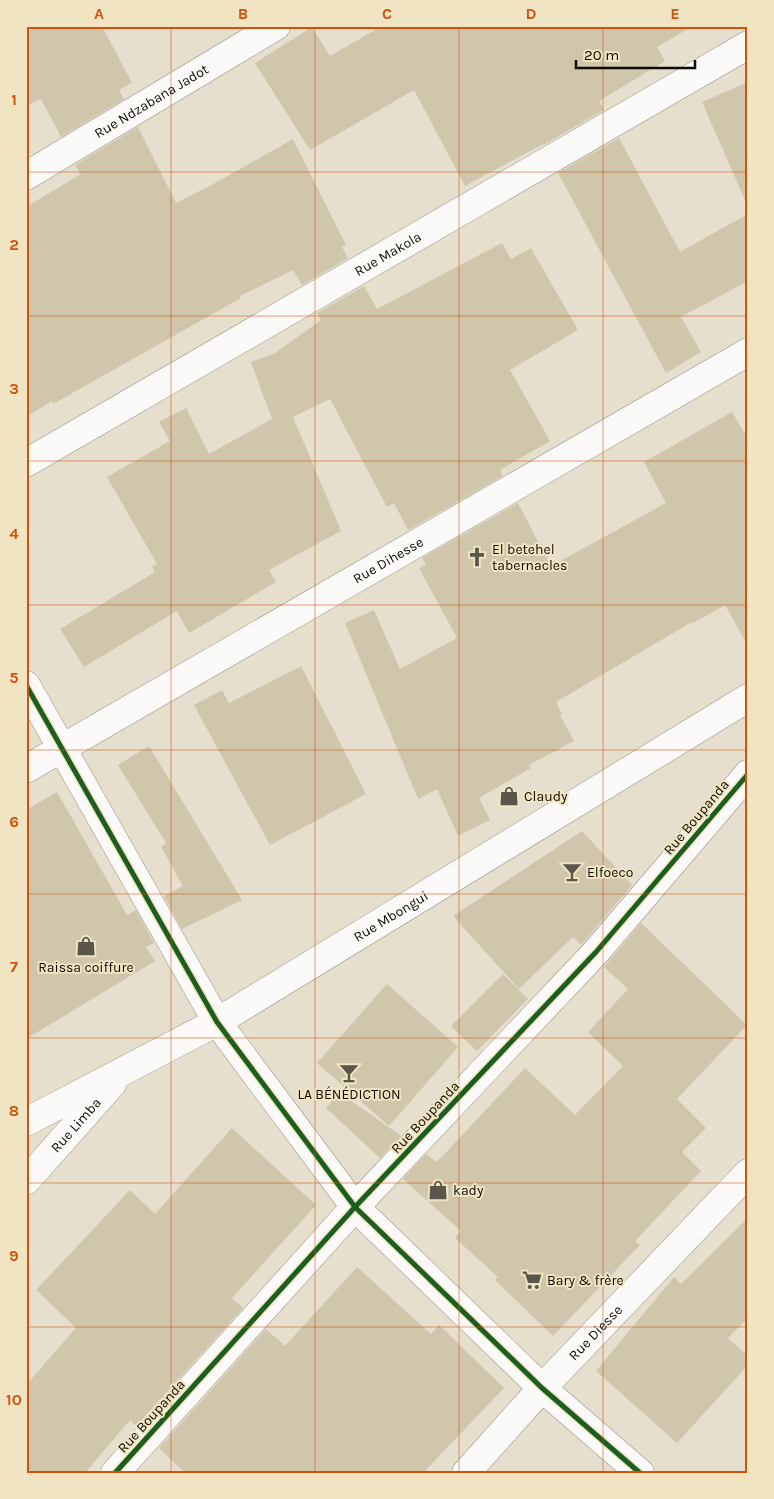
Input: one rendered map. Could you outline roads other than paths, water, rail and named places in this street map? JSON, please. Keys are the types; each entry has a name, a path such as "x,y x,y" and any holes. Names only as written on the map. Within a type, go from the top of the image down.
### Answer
{"street":[{"name":"Rue Ndzabana Jadot","path":"26,176 276,26"},
{"name":"Rue Makola","path":"26,463 748,44"},
{"name":"Rue Dihesse","path":"26,769 748,352"},
{"path":"26,685 217,1022 355,1207 542,1388 640,1473"},
{"name":"Rue Mbongui","path":"26,1122 217,1022 748,698"},
{"name":"Rue Boupanda","path":"115,1473 355,1207 596,952 748,774"},
{"name":"Rue Limba","path":"26,1180 125,1070"},
{"name":"Rue Diesse","path":"466,1473 542,1388 748,1173"}],"place":[{"name":"El betehel tabernacles","path":"477,557"},
{"name":"Claudy","path":"509,796"},
{"name":"Elfoeco","path":"572,872"},
{"name":"Raissa coiffure","path":"86,946"},
{"name":"LA BÉNÉDICTION","path":"349,1073"},
{"name":"kady","path":"438,1190"},
{"name":"Bary & frère","path":"532,1280"}]}
